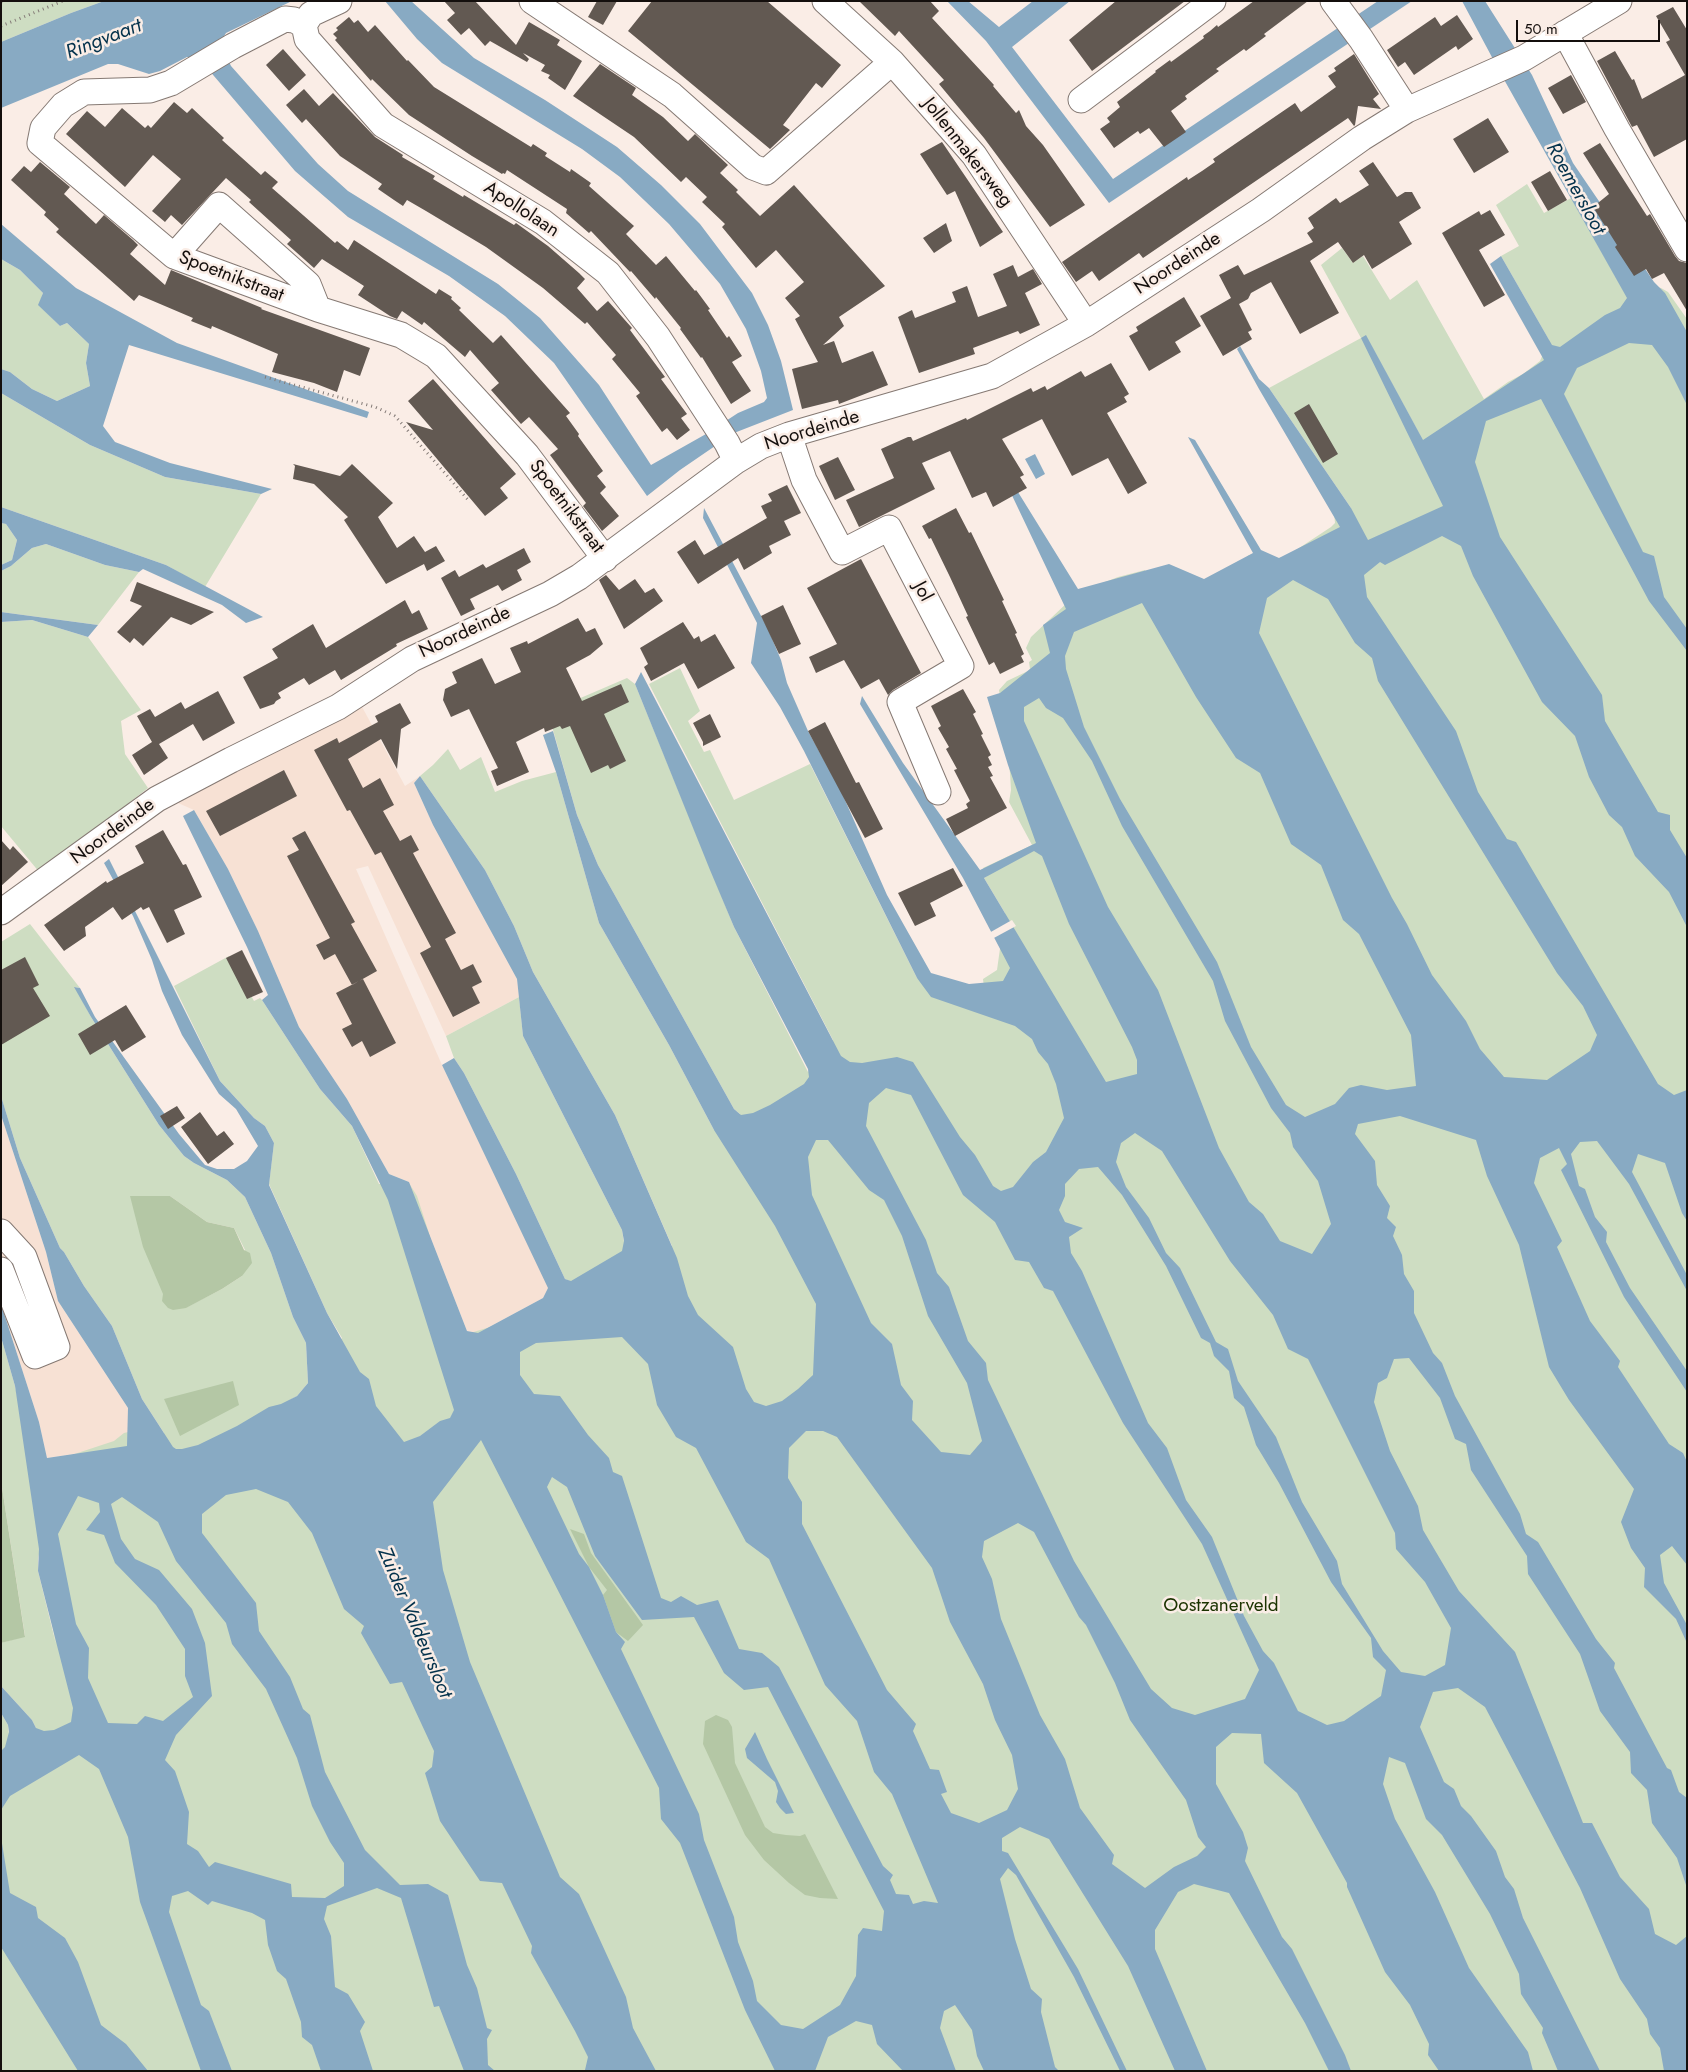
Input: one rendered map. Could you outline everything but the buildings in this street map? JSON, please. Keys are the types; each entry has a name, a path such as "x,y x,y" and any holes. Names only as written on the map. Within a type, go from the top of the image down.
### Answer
{"street":[{"path":"304,25 311,14 339,1"},
{"name":"Jollenmakersweg","path":"825,1 892,62 974,155 1086,324"},
{"path":"1081,100 1213,1"},
{"name":"Noordeinde","path":"1,912 157,799 338,707 412,658 550,594 579,577 605,559 725,442 761,446 992,376 1086,324 1262,210 1362,138 1407,110 1524,58 1619,1"},
{"path":"547,5 672,94 753,167 766,172 892,62"},
{"name":"Spoetnikstraat","path":"304,25 294,20 284,19 233,46 171,83 150,90 84,92 63,106 43,128 40,142 174,256 318,310 401,335 436,356 527,455 605,559"},
{"path":"1348,20 1407,110"},
{"name":"Apollolaan","path":"304,25 307,39 383,125 544,222 608,273 658,337 725,442"},
{"path":"1565,33 1617,129 1687,249"},
{"path":"174,256 219,205 308,284 318,310"},
{"name":"Jol","path":"789,436 804,480 842,552 889,528 962,666 900,702 938,792"},
{"path":"1,1232 24,1256 57,1346 36,1356 1,1270"}],"path":[{"path":"47,1 50,7"},
{"path":"1,26 64,1"},
{"path":"265,377 375,407 395,416 470,502"}],"shaded area":[{"path":"361,705 405,786 420,776 414,783 433,825 517,979 519,997 446,1036 368,866 356,869 442,1065 549,1288 543,1298 478,1333 467,1331 409,1182 389,1174 347,1099 299,1027 258,931 228,869 194,810 178,803"},
{"path":"1,1115 46,1252 58,1301 128,1408 128,1446 47,1458 39,1422 1,1304"}],"green space":[{"path":"1,1 104,1 1,42"},
{"name":"Oostzanerveld","path":"1527,184 1544,213 1571,198 1626,295 1652,286 1661,288 1668,292 1687,319 1687,2071 1,2071 1,1713 8,1725 9,1734 36,1728 32,1720 1,1686 1,1643 25,1636 1,1481 1,1337 15,1386 32,1468 114,1441 124,1433 137,1430 164,1433 142,1399 112,1326 60,1248 20,1158 1,1096 1,942 30,924 80,988 75,987 91,1017 159,1125 184,1156 227,1180 245,1197 271,1253 293,1317 306,1343 308,1383 297,1396 290,1400 298,1399 342,1338 327,1313 269,1184 274,1143 265,1126 254,1118 220,1081 174,986 229,956 254,1001 260,998 262,1000 320,1089 352,1126 379,1184 409,1183 417,1196 454,1315 467,1334 500,1324 523,1314 570,1281 565,1279 516,1174 464,1073 454,1058 446,1036 519,997 523,1036 622,1230 624,1242 672,1246 615,1115 533,972 514,926 485,870 420,776 448,749 460,770 481,757 495,792 522,781 556,772 599,923 669,1045 714,1130 740,1114 734,1109 598,865 577,815 548,712 627,678 635,684 734,927 808,1072 833,1040 649,684 680,668 700,711 688,721 704,752 710,750 734,800 810,764 917,978 986,1006 983,979 997,970 1005,913 984,878 987,876 983,868 1032,845 1009,802 1011,790 1010,773 999,690 1007,681 1030,669 1029,662 1032,660 1026,648 1031,637 1069,601 1072,595 1118,577 1145,570 1146,573 1185,586 1232,570 1249,555 1260,554 1271,560 1287,556 1331,527 1335,523 1334,512 1351,508 1269,388 1361,338 1321,265 1342,248 1353,263 1363,256 1390,300 1417,280 1484,399 1540,361 1549,340 1501,256 1519,246 1496,205","holes":["1366,336 1420,435 1431,480 1411,439","170,1196 207,1222 234,1228 245,1250 242,1276 222,1289 185,1308 163,1301","38,1554 56,1644 38,1571"]},
{"path":"1,259 20,270 43,293 39,305 60,326 67,323 89,344 86,363 90,386 57,401 32,389 10,372 1,369"},
{"path":"1,393 90,445 165,477 261,494 205,587 166,565 1,507"},
{"path":"1,523 6,524 17,540 12,560 1,565"},
{"path":"46,544 105,565 139,572 98,625 1,612 1,571 11,566 32,548"},
{"path":"32,620 88,637 141,710 121,721 125,754 148,788 40,873 1,826 1,622"},
{"path":"130,1196 170,1196 207,1222 234,1228 244,1250 250,1253 252,1263 242,1276 222,1289 186,1308 173,1310 168,1308 162,1301 163,1294 143,1247"},
{"path":"233,1381 239,1405 180,1436 164,1399"},
{"path":"1,1481 25,1637 1,1643"},
{"path":"570,1529 584,1534 591,1553 643,1625 628,1641 616,1632 603,1595 607,1590 589,1567"},
{"path":"716,1715 728,1720 732,1727 735,1763 765,1827 773,1833 800,1836 805,1834 838,1899 805,1895 764,1860 745,1835 703,1744 705,1721"}],"water":[{"name":"Ringvaart","path":"104,1 292,1 226,33 220,43 231,66 318,164 348,191 498,284 540,318 599,385 651,465 706,434 738,413 764,402 767,398 761,371 746,329 720,284 669,224 620,177 582,149 442,63 417,39 385,1 411,1 474,58 545,100 617,147 661,185 700,224 752,293 768,325 781,361 793,410 734,433 680,470 647,496 554,363 505,316 449,276 348,217 295,171 208,69 194,57 187,57 160,71 149,74 118,64 108,64 1,108 1,42"},
{"path":"947,1 968,1 999,27 1033,1 1070,1 1012,47 1113,179 1378,1 1412,1 1109,203 986,41"},
{"path":"1462,1 1485,1 1532,75 1573,163 1654,282 1665,293 1687,332 1687,405 1668,367 1652,345 1629,343 1577,368 1564,394 1643,552 1654,556 1664,597 1687,629 1687,651 1649,601 1541,399 1486,421 1475,462 1500,537 1602,695 1605,721 1658,812 1670,815 1670,830 1687,858 1687,927 1669,892 1635,856 1622,827 1609,815 1589,777 1575,736 1542,702 1473,576 1461,546 1442,536 1385,565 1380,562 1364,575 1367,597 1456,731 1478,792 1507,839 1516,842 1658,1084 1674,1095 1687,1090 1687,1221 1682,1213 1665,1163 1638,1154 1632,1172 1687,1275 1687,1291 1629,1184 1597,1141 1580,1142 1571,1154 1579,1186 1585,1189 1595,1217 1607,1232 1606,1242 1630,1288 1687,1371 1687,1392 1624,1297 1561,1170 1567,1164 1559,1148 1540,1158 1534,1183 1562,1241 1557,1247 1590,1321 1620,1361 1618,1367 1669,1444 1683,1453 1687,1462 1687,1565 1672,1546 1660,1555 1664,1583 1687,1625 1687,1643 1676,1619 1644,1587 1645,1568 1631,1548 1621,1522 1634,1489 1569,1400 1549,1367 1519,1245 1487,1176 1476,1140 1400,1116 1358,1124 1355,1134 1375,1161 1377,1185 1390,1206 1387,1218 1396,1227 1393,1236 1402,1255 1404,1274 1414,1291 1414,1313 1433,1353 1442,1363 1455,1396 1520,1514 1526,1534 1538,1542 1596,1639 1615,1663 1614,1668 1667,1768 1671,1770 1679,1792 1687,1798 1687,1888 1677,1858 1652,1823 1647,1790 1631,1773 1630,1752 1600,1711 1580,1654 1528,1574 1527,1556 1471,1470 1466,1444 1455,1439 1440,1398 1409,1358 1394,1359 1387,1378 1378,1383 1374,1402 1390,1451 1418,1506 1423,1530 1459,1591 1515,1652 1583,1823 1592,1823 1620,1877 1649,1909 1655,1934 1676,1945 1687,1936 1687,2071 1664,2071 1660,2048 1650,2034 1647,2019 1620,1979 1580,1888 1485,1707 1458,1688 1433,1692 1420,1727 1444,1782 1454,1789 1461,1806 1471,1816 1496,1851 1505,1877 1514,1889 1523,1918 1600,2071 1558,2071 1542,2033 1543,2028 1521,1994 1519,1974 1490,1914 1442,1835 1426,1819 1405,1763 1389,1757 1383,1784 1395,1819 1435,1892 1469,1968 1528,2052 1533,2071 1439,2071 1428,2055 1429,2044 1410,2005 1385,1972 1347,1887 1347,1883 1297,1793 1264,1763 1261,1734 1232,1733 1216,1747 1216,1784 1243,1832 1248,1848 1245,1861 1282,1937 1292,1949 1345,2055 1351,2071 1329,2071 1305,2023 1229,1893 1194,1884 1178,1892 1155,1930 1155,1949 1207,2071 1175,2071 1128,1966 1049,1839 1020,1827 1002,1838 1002,1851 1008,1853 1078,1969 1127,2071 1120,2071 1074,1977 1016,1875 1008,1868 1000,1879 1015,1939 1031,1989 1042,1999 1041,2012 1055,2067 1059,2071 984,2071 977,2056 972,2030 955,2005 944,2011 940,2028 956,2071 903,2071 877,2044 872,2025 856,2021 828,2037 815,2071 775,2071 745,2010 680,1843 661,1819 659,1788 481,1440 433,1502 443,1570 470,1662 560,1877 579,1894 626,1997 633,2028 656,2071 585,2070 588,2057 531,1953 532,1946 502,1883 480,1881 440,1821 425,1773 432,1767 434,1751 402,1682 390,1684 361,1633 364,1626 344,1609 312,1533 288,1502 256,1489 226,1495 202,1514 202,1533 256,1603 259,1631 290,1677 303,1709 310,1715 325,1772 365,1850 400,1885 428,1884 448,1895 467,1965 477,1988 487,2028 492,2030 487,2039 488,2065 495,2071 464,2071 439,2006 434,2007 401,1898 377,1888 327,1906 324,1919 331,1936 335,1987 348,1994 365,2022 360,2031 373,2071 321,2071 312,2045 302,2037 301,2022 286,1979 277,1971 268,1945 265,1920 252,1913 212,1901 208,1905 188,1891 172,1896 169,1912 201,2005 209,2011 232,2071 201,2071 140,1902 128,1837 99,1769 79,1755 10,1796 1,1810 1,1751 5,1747 9,1732 8,1725 1,1713 1,1686 32,1720 36,1728 44,1731 54,1730 71,1722 73,1708 38,1571 39,1549 15,1386 1,1337 1,1304 39,1422 47,1458 127,1446 128,1408 58,1301 46,1252 1,1115 1,1096 20,1158 60,1248 112,1326 142,1399 173,1447 182,1449 198,1445 237,1426 269,1407 281,1404 297,1396 308,1383 306,1343 293,1317 271,1253 245,1197 227,1180 184,1156 159,1125 74,987 80,988 95,1017 179,1134 205,1165 217,1169 234,1169 247,1161 258,1146 236,1109 219,1094 182,1035 162,991 152,960 133,916 104,863 109,859 220,1081 254,1118 265,1126 274,1143 269,1185 327,1313 360,1372 369,1379 376,1406 404,1442 420,1436 440,1421 450,1418 454,1410 388,1200 352,1126 320,1089 262,1000 268,995 247,947 183,816 194,810 228,869 258,931 299,1027 347,1099 389,1174 409,1182 467,1331 478,1333 543,1298 548,1288 442,1065 454,1058 464,1073 516,1174 565,1279 571,1281 622,1251 624,1241 622,1230 523,1036 517,979 433,825 414,783 420,776 485,870 514,926 533,972 615,1115 677,1258 688,1296 698,1315 733,1347 746,1389 754,1402 766,1406 782,1401 813,1375 816,1304 775,1226 714,1130 669,1045 599,923 556,772 543,735 553,731 577,815 598,865 734,1109 741,1115 753,1113 770,1105 804,1084 809,1077 808,1069 734,927 710,870 635,684 641,672 841,1056 850,1062 862,1063 897,1057 913,1062 960,1137 975,1155 993,1186 1001,1191 1013,1187 1033,1162 1046,1152 1064,1118 1056,1084 1048,1064 1038,1052 1032,1039 1015,1026 931,997 917,978 804,751 780,707 751,663 757,623 703,518 704,508 768,629 781,660 787,683 808,731 841,791 887,895 931,973 969,984 1003,981 1010,968 963,878 860,704 862,696 903,763 980,870 1036,843 1008,765 987,697 1000,693 1050,653 1043,625 1066,609 1008,487 1013,484 1078,589 1169,564 1204,579 1253,553 1188,437 1195,440 1261,550 1279,558 1340,527 1259,389 1237,349 1240,346 1259,379 1269,388 1351,508 1368,540 1443,506 1361,338 1366,335 1423,440 1544,360 1490,264 1501,256 1552,345 1560,347 1605,315 1620,308 1627,298","holes":["1293,580 1328,599 1355,643 1372,658 1378,681 1557,973 1583,1006 1597,1035 1590,1051 1547,1080 1504,1077 1480,1049 1466,1021 1432,975 1259,633 1267,598","1142,603 1196,697 1236,758 1260,773 1291,844 1321,865 1343,920 1359,934 1411,1035 1416,1086 1387,1090 1361,1085 1349,1088 1335,1104 1305,1117 1286,1105 1251,1047 1217,962 1120,799 1084,727 1066,669 1065,656 1074,632","1039,698 1046,708 1063,718 1092,761 1122,826 1213,981 1225,1021 1271,1108 1290,1133 1293,1147 1318,1181 1331,1224 1312,1254 1280,1241 1263,1214 1249,1202 1219,1148 1158,990 1108,907 1024,721 1024,707","1034,851 1042,856 1069,924 1137,1060 1137,1074 1106,1082 984,878","886,1088 911,1095 963,1195 995,1222 1015,1260 1029,1262 1044,1288 1053,1291 1123,1423 1202,1544 1259,1670 1245,1699 1195,1715 1172,1708 1151,1689 1074,1561 988,1380 986,1363 968,1341 949,1287 937,1273 926,1240 866,1126 869,1103","1135,1133 1162,1151 1230,1261 1273,1315 1288,1349 1308,1359 1395,1533 1396,1549 1425,1582 1451,1628 1445,1665 1425,1676 1401,1672 1383,1651 1342,1584 1337,1561 1302,1502 1276,1437 1238,1381 1228,1349 1216,1342 1180,1268 1166,1253 1149,1218 1126,1187 1116,1162 1121,1143","816,1140 828,1140 869,1190 884,1200 902,1236 928,1316 967,1383 982,1441 970,1455 941,1452 912,1420 913,1401 901,1385 892,1344 871,1323 812,1195 808,1157","1098,1167 1122,1195 1166,1266 1201,1338 1210,1343 1214,1356 1229,1371 1234,1398 1244,1407 1256,1445 1279,1483 1331,1582 1371,1638 1373,1657 1386,1670 1381,1696 1344,1721 1327,1725 1298,1711 1274,1663 1263,1651 1244,1616 1212,1537 1186,1500 1167,1448 1148,1423 1082,1271 1071,1253 1069,1237 1083,1228 1065,1222 1059,1210 1065,1196 1065,1184 1079,1169","622,1337 648,1364 657,1405 676,1437 696,1448 746,1542 769,1559 825,1685 857,1721 874,1772 892,1794 938,1903 924,1901 913,1904 909,1895 896,1894 890,1880 893,1875 883,1866 779,1667 762,1653 739,1649 718,1600 697,1605 681,1596 671,1602 661,1598 622,1476 613,1472 609,1458 588,1435 560,1396 534,1394 520,1375 520,1352 536,1343","806,1431 823,1431 837,1437 932,1568 950,1622 983,1684 995,1720 1012,1755 1018,1789 1007,1810 979,1823 951,1813 941,1794 947,1792 939,1770 930,1769 913,1731 916,1724 887,1690 802,1524 802,1502 788,1478 789,1448","552,1477 567,1487 595,1556 642,1620 694,1617 724,1673 744,1690 768,1687 884,1911 882,1931 863,1928 858,1935 856,1976 840,2005 803,2029 781,2025 757,2001 753,1981 738,1942 734,1917 704,1840 699,1814 621,1649 625,1642 616,1632 603,1595 589,1567 579,1554 547,1487","78,1496 99,1503 100,1512 86,1530 104,1535 115,1563 156,1605 185,1649 185,1676 193,1697 163,1721 145,1716 137,1724 108,1723 88,1678 89,1648 76,1624 58,1534","122,1497 158,1522 176,1561 226,1623 232,1644 266,1689 297,1758 312,1806 330,1842 344,1863 344,1886 325,1898 292,1897 291,1884 215,1862 209,1867 198,1851 187,1844 189,1812 175,1771 165,1760 176,1735 212,1696 205,1643 192,1609 159,1570 135,1559 121,1539 111,1504","1018,1523 1034,1532 1079,1617 1086,1625 1115,1683 1130,1720 1186,1800 1198,1837 1206,1847 1197,1856 1174,1867 1145,1888 1112,1864 1114,1855 1080,1808 1065,1759 1040,1715 1001,1619 992,1579 982,1557 984,1541"]},
{"path":"1,224 76,288 177,343 369,412 367,418 129,345 103,426 115,442 170,463 272,489 261,494 165,477 90,445 1,393 1,369 10,372 32,389 57,401 90,386 86,363 89,344 67,323 60,326 38,305 43,293 20,270 1,259"},
{"path":"1035,454 1045,474 1036,479 1025,459"},
{"path":"1,507 166,565 263,617 246,623 222,605 143,569 139,572 105,565 46,544 32,548 11,566 1,571 1,565 12,560 17,540 6,524 1,523"},
{"path":"1,612 98,625 88,637 32,620 1,622"},
{"path":"755,1732 794,1813 786,1814 780,1808 776,1802 778,1791 775,1782 747,1758 745,1749"},
{"path":"1,1837 10,1893 36,1907 38,1918 65,1938 78,1962 101,2025 126,2044 148,2071 78,2071 1,1947"}],"pier":[{"path":"1012,920 1016,926 992,939 989,933"}],"water label":[{"name":"Roemersloot","path":"1575,189"},
{"name":"Zuider Valdeursloot","path":"414,1623"}]}
